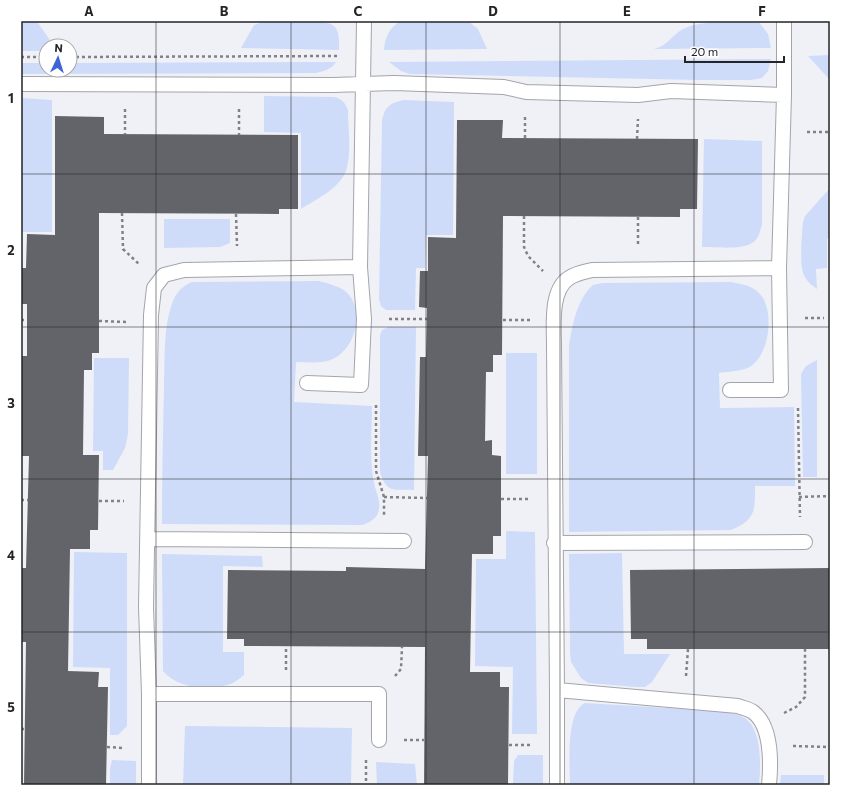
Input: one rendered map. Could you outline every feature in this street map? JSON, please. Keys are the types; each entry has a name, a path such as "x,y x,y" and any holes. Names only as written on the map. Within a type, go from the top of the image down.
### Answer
{"lane":[{"path":"306,383 361,385 364,319 360,266 364,21"},
{"path":"730,390 781,390 779,268 784,96 784,21"},
{"path":"21,84 333,85 394,83 504,87 526,92 638,95 671,91 784,96"},
{"path":"149,785 149,694 146,606 151,315 154,288 164,275 184,270 360,266"},
{"path":"557,785 554,543 554,314 556,297 568,278 579,273 592,270 779,268"},
{"path":"147,540 404,541"},
{"path":"554,543 802,541"},
{"path":"557,690 738,706 752,712 762,723 769,746 771,771 769,785"},
{"path":"149,694 379,694 379,740"}],"path":[{"path":"78,57 364,56"},
{"path":"21,57 38,57"},
{"path":"122,213 123,249 159,282"},
{"path":"236,214 237,269"},
{"path":"524,216 524,247 528,256 561,287"},
{"path":"364,319 426,319"},
{"path":"21,320 27,320"},
{"path":"376,397 376,471 384,497 384,541"},
{"path":"798,403 799,497 802,541"},
{"path":"799,497 830,496"},
{"path":"384,497 427,498"},
{"path":"501,499 554,499"},
{"path":"21,500 28,500"},
{"path":"379,694 401,669 402,647"},
{"path":"762,723 796,707 805,697 805,649"},
{"path":"769,746 828,747"}],"shaded area":[{"path":"291,20 329,23 336,28 339,37 339,50 241,48 254,25 266,21"},
{"path":"21,21 34,21 38,23 48,38 38,38 38,51 21,51"},
{"path":"401,21 468,21 478,29 487,49 384,50 388,33 393,26"},
{"path":"724,21 759,22 768,34 771,48 654,49 659,48 679,31 688,27 698,24"},
{"path":"830,55 830,80 808,56"},
{"path":"771,59 768,71 762,78 751,80 410,74 401,71 389,62"},
{"path":"336,62 330,68 316,73 78,74 78,63"},
{"path":"21,63 38,63 38,74 21,74"},
{"path":"264,96 334,97 343,101 348,110 349,154 343,177 335,187 301,209 301,133 264,132"},
{"path":"21,98 52,100 52,232 21,232"},
{"path":"404,100 454,102 453,235 426,235 425,268 416,268 415,310 386,310 381,306 379,299 382,121 389,106 395,102"},
{"path":"704,139 762,141 762,224 759,235 752,243 748,245 728,248 702,247"},
{"path":"830,188 830,236 827,239 827,268 816,269 817,289 807,280 802,271 801,249 803,222 805,216"},
{"path":"164,219 230,219 230,243 220,247 164,248"},
{"path":"319,281 340,288 349,295 354,303 356,312 357,321 355,331 347,348 333,359 320,362 296,362 294,402 372,406 372,474 379,505 377,515 371,521 362,525 162,524 165,343 170,311 176,294 183,287 192,282"},
{"path":"731,282 742,284 756,290 759,293 764,300 769,320 763,352 757,360 747,368 719,373 720,408 794,407 795,486 755,486 755,502 750,518 731,530 569,532 569,346 576,313 587,291 593,285 602,283"},
{"path":"388,327 416,327 414,490 396,490 388,487 385,484 380,472 380,335 382,330"},
{"path":"506,353 537,353 537,474 506,474"},
{"path":"94,358 129,358 128,434 125,448 113,470 103,470 103,451 93,451"},
{"path":"817,360 817,477 803,477 801,374 806,366"},
{"path":"506,531 535,532 537,734 512,734 513,667 475,666 476,559 506,559"},
{"path":"74,552 127,553 127,726 118,735 110,735 110,668 73,667"},
{"path":"622,553 624,654 670,654 652,682 645,687 588,683 581,678 571,662 569,554"},
{"path":"162,554 262,556 263,567 223,566 223,652 244,652 244,675 231,684 204,688 195,687 177,682 163,671"},
{"path":"585,703 718,711 736,714 743,717 751,725 758,740 760,759 759,785 570,785 569,753 571,728 574,717 579,708"},
{"path":"185,726 352,728 351,785 183,785"},
{"path":"518,755 543,755 543,785 513,785 514,761"},
{"path":"112,760 136,761 136,785 110,785 110,768"},
{"path":"376,762 415,764 417,785 377,785"},
{"path":"781,775 824,775 824,785 780,785"}],"building":[{"path":"55,116 104,117 104,134 298,135 298,209 279,209 279,214 99,213 99,353 92,353 92,370 84,370 83,455 99,455 98,530 90,530 90,549 70,549 68,671 99,672 98,687 108,687 106,785 24,785 26,642 21,642 21,568 26,568 29,456 21,456 21,356 27,356 27,304 21,304 21,268 26,268 27,234 55,235"},
{"path":"457,120 503,120 502,138 698,139 697,209 680,209 680,217 503,216 502,355 493,355 493,372 486,372 485,441 492,440 492,455 501,456 501,536 493,536 493,554 472,554 470,672 500,672 500,687 509,687 508,785 424,785 425,647 244,646 244,639 227,639 228,570 346,571 346,567 425,569 428,456 418,456 420,357 426,357 427,308 419,307 420,271 428,271 428,237 456,238"},
{"path":"830,568 830,649 647,649 647,639 631,639 630,570"}]}
